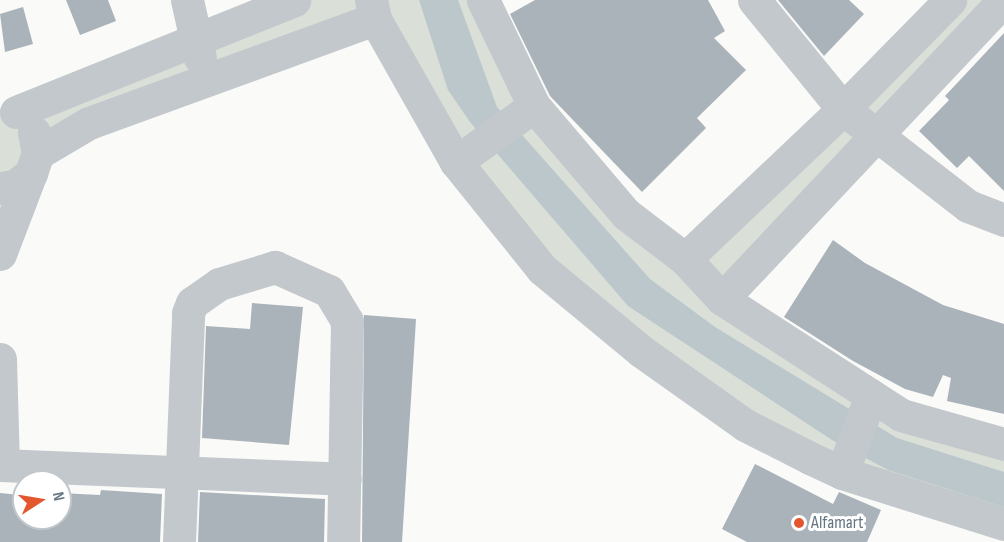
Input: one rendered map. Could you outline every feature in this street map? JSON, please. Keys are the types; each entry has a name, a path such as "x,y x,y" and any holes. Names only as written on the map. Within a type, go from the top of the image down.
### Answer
{"street":[{"path":"187,0 204,81"},
{"path":"8,111 294,0"},
{"path":"483,0 526,113 626,214 685,259 722,299 901,415 1004,444"},
{"path":"754,0 843,109 968,206 1004,220"},
{"path":"685,259 843,109 950,0"},
{"path":"722,299 874,135 1004,0"},
{"path":"0,188 15,186 35,163 89,123 204,81 373,10 468,152 542,269 632,344 745,425 842,473 1004,524"},
{"path":"0,254 35,163 33,129 8,111"},
{"path":"468,152 526,113"},
{"path":"179,542 188,313 192,303 219,284 275,267 329,291 347,321 343,542"},
{"path":"0,359 2,465 345,479"},
{"path":"842,473 871,395"}],"shaded area":[{"path":"295,0 483,0 534,106 685,259 950,0 1004,0 723,299 829,365 1004,444 1004,524 842,473 542,269 375,19 39,153 0,254 0,109"},
{"path":"419,0 458,0 497,107 650,279 715,327 897,438 1004,472 1004,507 888,470 832,440 628,306 470,122 448,90"}],"building":[{"path":"66,0 108,0 116,21 80,35"},
{"path":"535,0 708,0 725,31 714,38 746,70 697,118 706,128 642,192 550,96 510,14"},
{"path":"778,0 849,0 864,14 824,56"},
{"path":"23,7 33,44 5,52 0,14"},
{"path":"1004,33 1004,191 969,156 957,168 919,131 949,100 945,96"},
{"path":"833,240 865,263 943,305 1004,324 1004,414 947,401 951,378 943,375 933,397 905,389 853,361 784,317"},
{"path":"252,303 303,307 289,445 202,438 206,326 250,329"},
{"path":"364,315 416,319 402,542 362,542"},
{"path":"755,464 833,504 839,492 881,510 867,542 747,542 722,529"},
{"path":"101,490 162,494 160,542 0,542 0,493 12,494 12,530 72,530 72,494 100,495"},
{"path":"200,492 325,499 324,542 198,542"}],"place":[{"name":"Alfamart","path":"799,523"}]}
